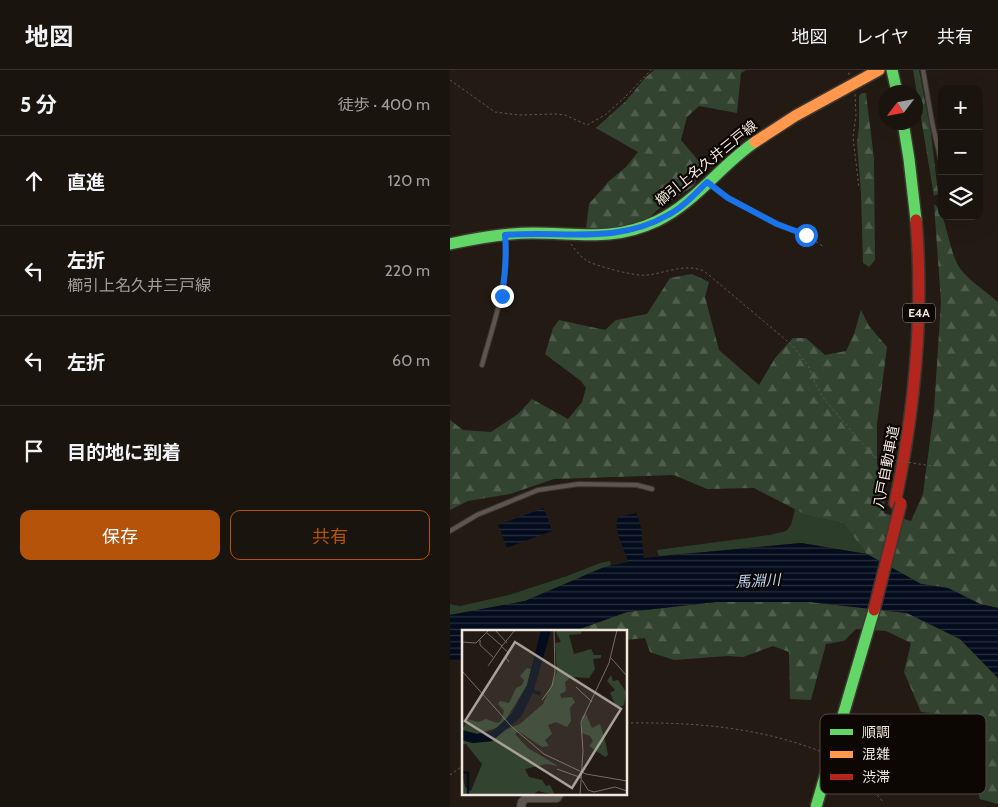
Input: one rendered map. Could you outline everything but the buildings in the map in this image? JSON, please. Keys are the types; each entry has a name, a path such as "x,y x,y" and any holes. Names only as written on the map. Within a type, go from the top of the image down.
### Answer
{"main road":[{"name":"櫛引上名久井三戸線","path":"450,244 527,233 566,235 610,234 644,226 669,215 680,207 734,157 762,136 878,70"},
{"path":"892,70 896,85"},
{"path":"898,70 902,85"},
{"name":"八戸自動車道","path":"844,714 888,561 911,417 916,370 918,256 915,202 904,130"},
{"name":"八戸自動車道","path":"838,714 898,503 916,419 922,372 924,256 920,203 910,130"},
{"name":"八戸自動車道","path":"810,807 820,773"},
{"name":"八戸自動車道","path":"816,807 820,794"}],"street":[{"path":"521,807 522,802 526,798 557,798 559,794"}],"lane":[{"path":"923,70 938,148"},
{"path":"482,365 502,296 505,272 505,235"},
{"path":"450,531 477,515 538,490 579,484 637,485 652,490"}],"path":[{"path":"450,80 495,112 519,115 565,115 587,125 606,114 651,70"},
{"path":"854,84 856,115 853,137 859,188"},
{"path":"707,182 728,198 777,224 806,235 824,247"},
{"path":"566,235 584,260 595,265 643,276 684,268 696,268 704,271 802,356 824,399 874,457 932,466"},
{"path":"628,723 668,723 732,727 789,741 820,752"},
{"path":"450,774 462,766"},
{"path":"876,794 884,803"}],"green space":[{"path":"654,70 746,70 741,73 737,113 699,106 687,117 681,140 702,165 694,186 662,206 641,225 588,240 586,229 589,204 609,181 626,167 638,152 596,128 626,101"},
{"path":"913,70 919,70 922,85 916,85"},
{"path":"923,91 931,133 938,194 934,196 923,130"},
{"path":"862,93 866,93 874,159 875,260 869,267 863,263 857,143 859,96"},
{"path":"934,204 938,208 938,220 943,220 957,264 970,280 998,302 998,608 980,604 948,588 921,584 867,554 843,523 808,516 754,488 707,489 674,475 554,479 510,494 468,501 450,510 450,420 463,430 491,432 518,414 532,399 568,419 582,402 586,388 581,381 545,354 553,328 559,320 605,330 616,320 647,314 670,278 692,274 709,282 705,297 719,350 759,385 775,358 793,338 806,338 825,355 846,351 854,334 861,310 869,326 887,347 877,424 877,465 886,481 884,513 911,521 923,494 934,410 941,302"},
{"path":"795,509 808,516 843,523 867,554 801,543 659,556 657,550 770,535 786,531 791,525"},
{"path":"610,561 611,565 525,601 450,615 450,604 460,606 509,595"},
{"path":"716,602 810,602 907,613 960,639 998,678 998,804 980,799 979,794 986,794 986,714 921,712 904,672 911,643 886,631 856,629 844,641 826,644 811,700 790,699 789,652 773,646 743,657 727,656 674,660 650,652 645,638 628,640 628,630 577,630 627,612"}],"water":[{"path":"544,508 552,531 507,548 498,525"},
{"name":"馬淵川","path":"636,513 641,529 644,558 801,543 867,554 921,584 948,588 980,604 998,608 998,678 960,639 907,613 810,602 716,602 627,612 577,630 462,630 462,660 450,660 450,615 525,601 604,567 628,562 618,534 618,517"}],"traffic: fast":[{"path":"892,70 895,85"},
{"path":"904,130 916,220"},
{"path":"450,244 512,234 595,235 625,232 641,228 657,221 684,204 755,142"},
{"path":"843,714 874,610"},
{"path":"816,807 820,793"}],"traffic: slow":[{"path":"755,142 795,116 879,70"}],"traffic: jam":[{"path":"895,503 908,432 916,362 919,291 916,220"},
{"path":"874,610 901,503"}],"route":[{"path":"502,296 505,272 505,235 527,233 594,236 628,231 669,215 707,182 728,198 777,224 806,235"}]}
